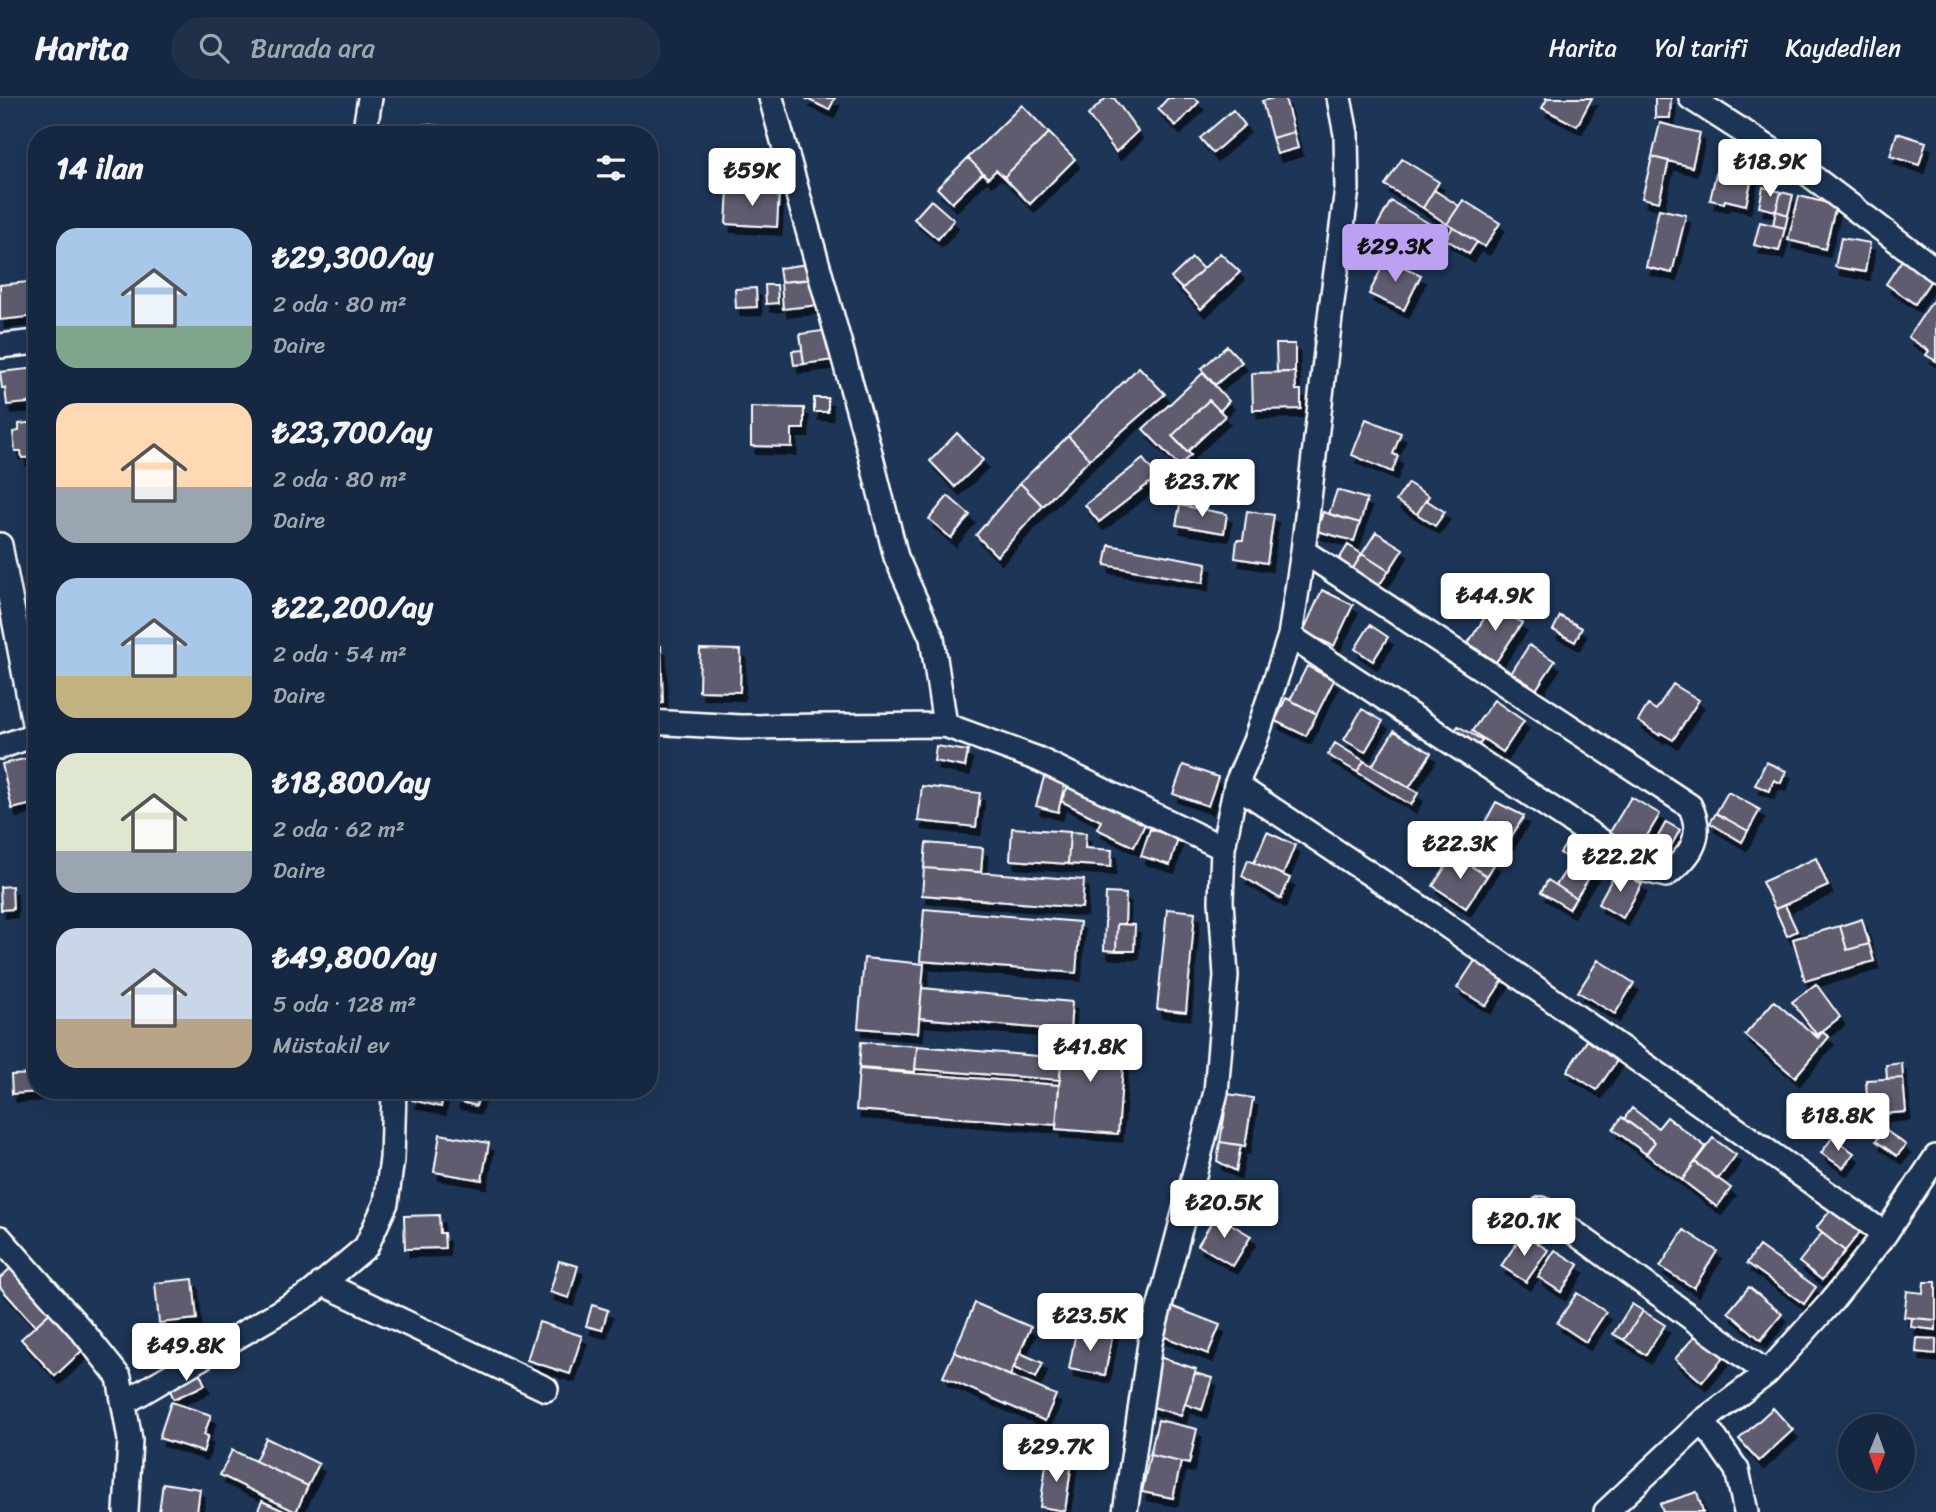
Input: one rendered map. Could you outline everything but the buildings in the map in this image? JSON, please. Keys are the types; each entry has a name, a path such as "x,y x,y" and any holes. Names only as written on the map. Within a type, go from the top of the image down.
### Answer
{"street":[{"path":"365,126 370,98"},
{"path":"771,98 861,418 896,557 932,638 945,725"},
{"path":"1125,1512 1150,1343 1216,1092 1226,976 1221,901 1223,848 1236,785 1255,741 1290,636 1303,551 1347,189 1346,134 1339,98"},
{"path":"1691,98 1806,172 1936,270"},
{"path":"0,346 28,343"},
{"path":"0,545 28,692"},
{"path":"1290,636 1645,870 1666,875 1691,852 1696,838 1696,819 1690,806 1303,551"},
{"path":"658,722 741,727 945,725 1038,759 1223,848"},
{"path":"0,747 28,737"},
{"path":"1236,785 1432,915 1885,1234"},
{"path":"124,1403 310,1294 366,1247 386,1203 392,1160 394,1099"},
{"path":"1606,1512 1703,1422 1767,1373 1831,1302 1885,1234 1936,1157"},
{"path":"1542,1209 1767,1373"},
{"path":"0,1238 119,1377 130,1440 126,1512"},
{"path":"322,1283 546,1389"},
{"path":"1703,1422 1737,1470 1746,1512"}]}
